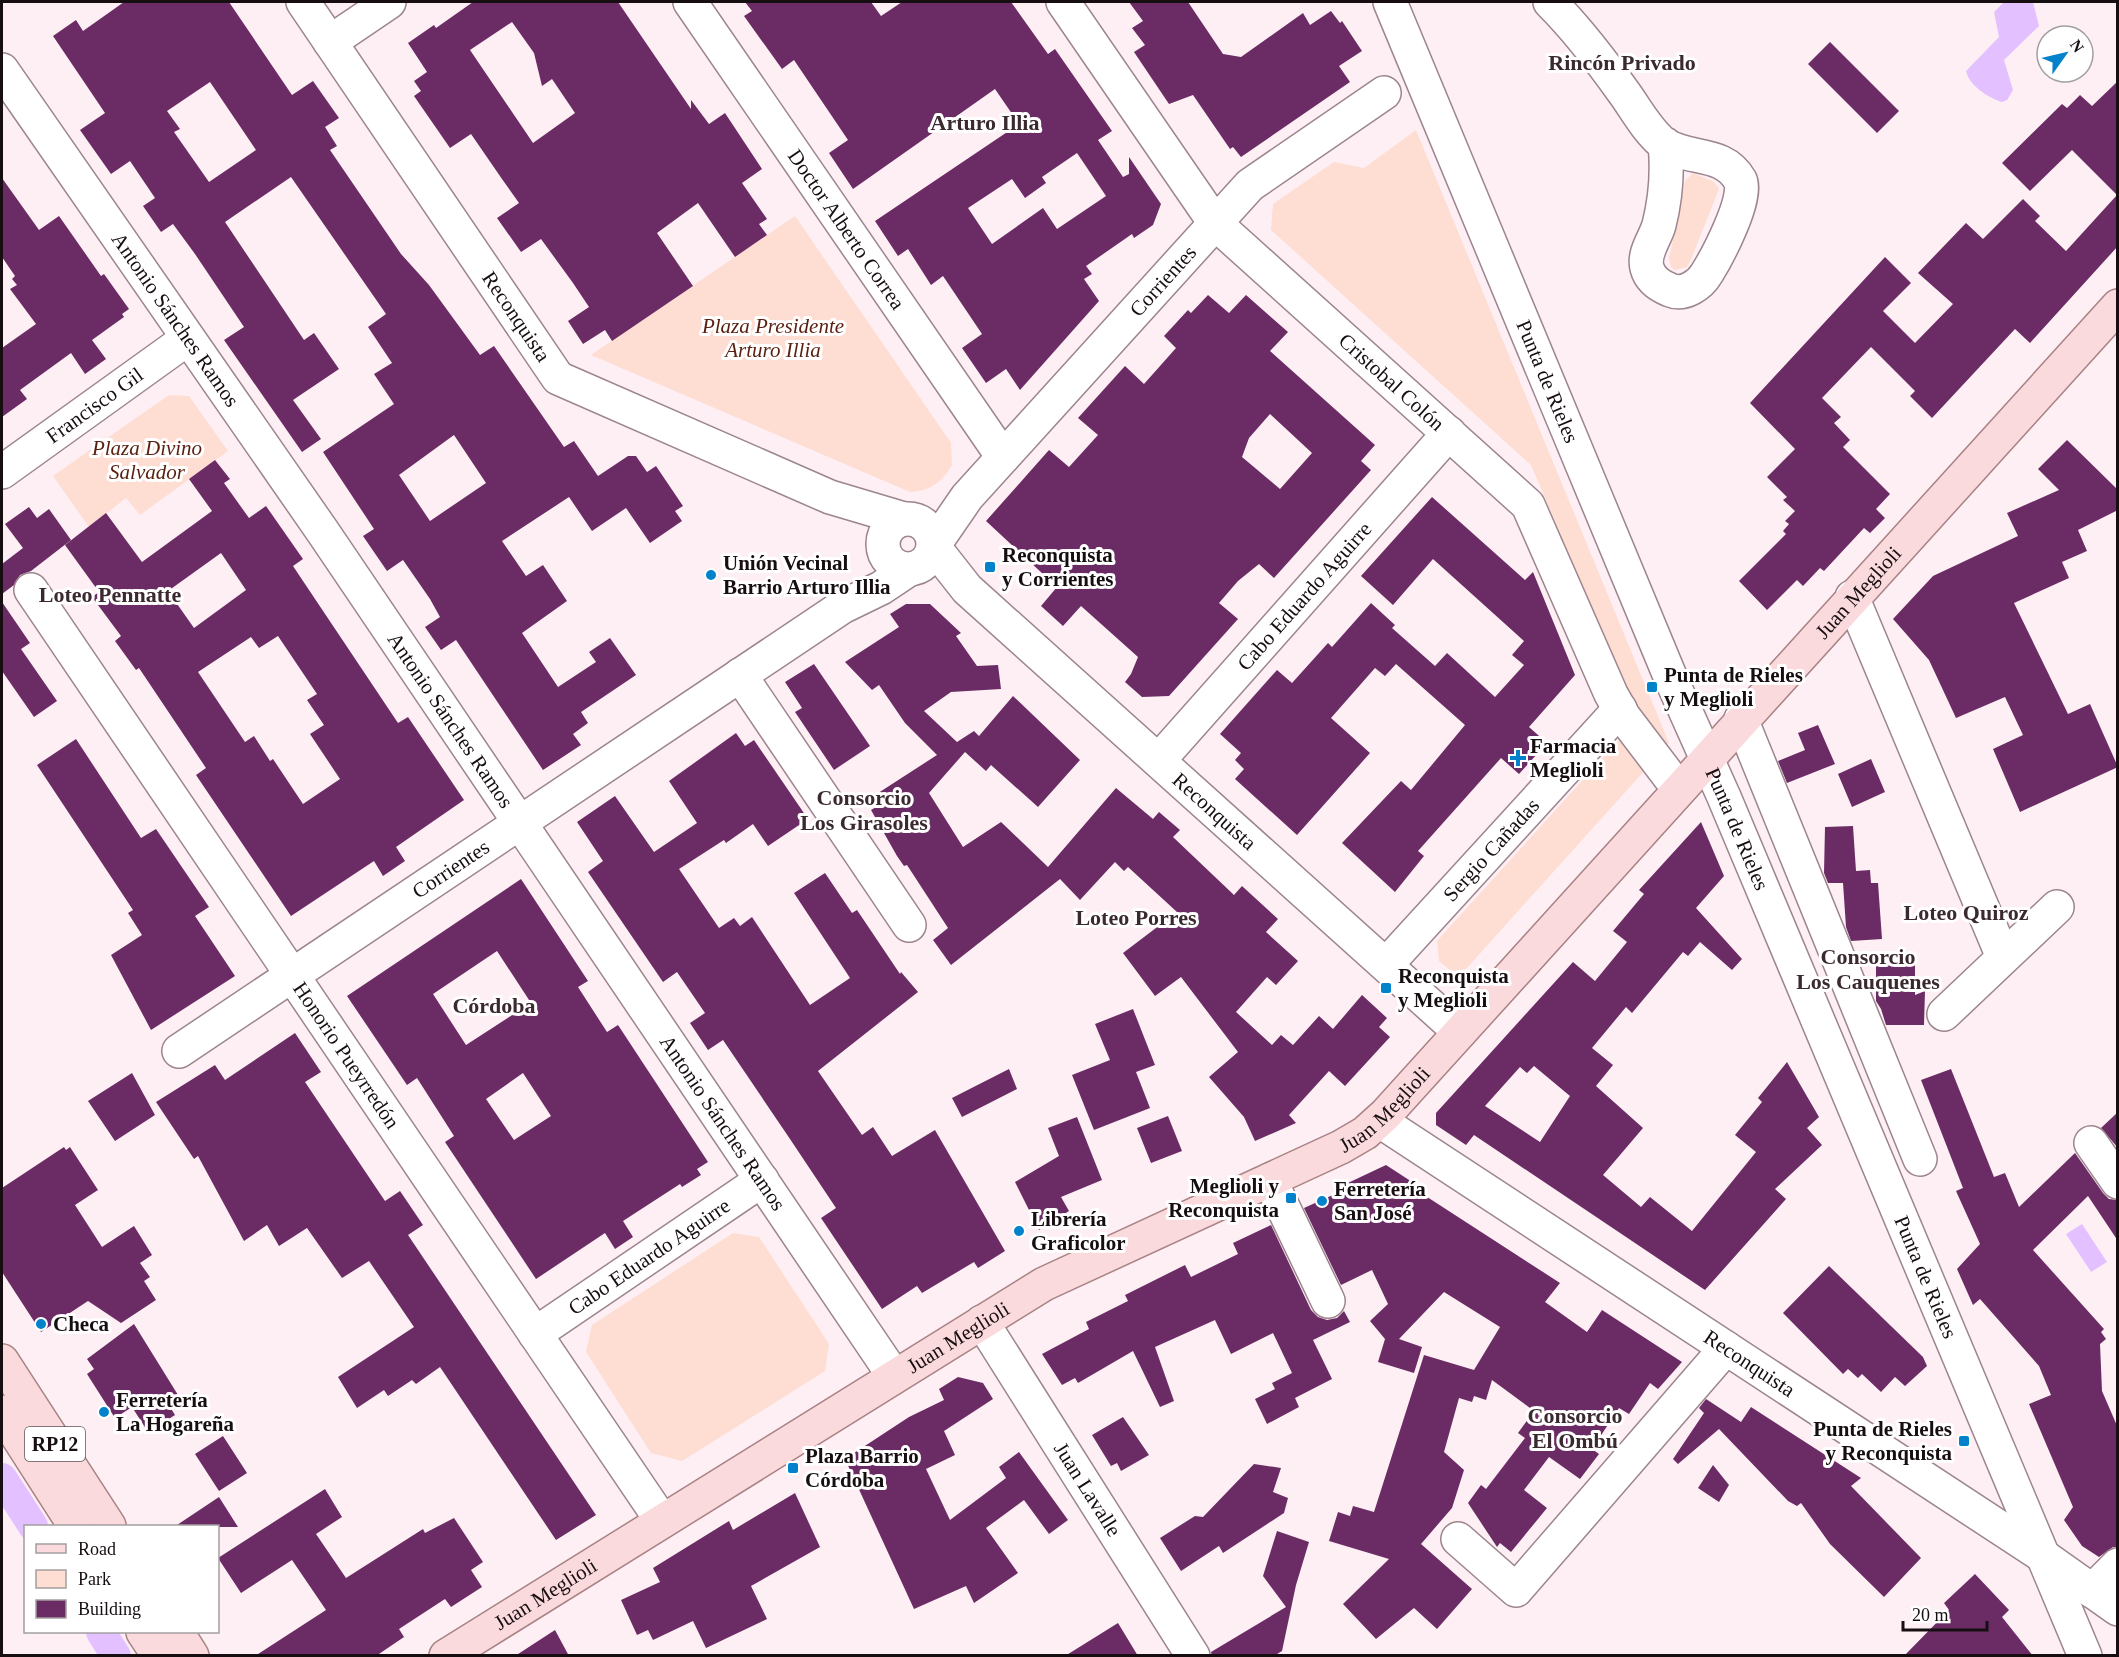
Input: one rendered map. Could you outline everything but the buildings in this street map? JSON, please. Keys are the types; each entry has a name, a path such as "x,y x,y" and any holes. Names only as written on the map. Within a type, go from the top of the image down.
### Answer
{"main road":[{"name":"Juan Meglioli","path":"446,1656 894,1376 1063,1274 1341,1147 1380,1120 1678,788 2118,306"},
{"name":"RP12","path":"2,1361 108,1525"},
{"name":"RP12","path":"2,1413 74,1525"},
{"path":"145,1633 159,1656"},
{"path":"178,1633 192,1656"}],"street":[{"name":"Reconquista","path":"303,2 558,378 838,500 910,546 967,590 1460,1032"},
{"path":"330,42 389,2"},
{"name":"Doctor Alberto Correa","path":"690,2 1003,457"},
{"name":"Cristobal Colón","path":"1063,2 1215,223 1528,505 1620,709 1678,788"},
{"name":"Punta de Rieles","path":"1390,2 1672,681 1707,758 2085,1656"},
{"path":"1550,2 1597,54 1665,144"},
{"name":"Antonio Sánches Ramos","path":"2,70 322,532 894,1376"},
{"name":"Corrientes","path":"178,1051 842,607 881,588 910,546 967,497 1250,185 1384,93"},
{"name":"Francisco Gil","path":"2,472 187,339"},
{"name":"Cabo Eduardo Aguirre","path":"1158,760 1449,433"},
{"name":"Honorio Pueyrredón","path":"31,590 662,1521"},
{"path":"1852,597 2003,957"},
{"path":"740,675 909,925"},
{"name":"Sergio Cañadas","path":"1386,965 1620,709"},
{"path":"1741,719 1920,1159"},
{"path":"1944,1014 2056,907"},
{"name":"Reconquista","path":"1380,1120 2043,1556 2105,1600"},
{"path":"2091,1143 2118,1182"},
{"name":"Cabo Eduardo Aguirre","path":"536,1334 762,1180"},
{"path":"1270,1180 1328,1301"},
{"name":"Juan Lavalle","path":"982,1322 1193,1656"},
{"path":"1458,1539 1516,1590 1726,1348"},
{"path":"2105,1600 2118,1565"}],"green space":[{"path":"1416,130 1669,743 1664,749 1645,732 1531,465 1271,230 1273,204 1334,162 1364,168"},
{"path":"1693,173 1714,182 1719,189 1690,262 1687,267 1675,270 1671,267 1669,259 1685,181"},
{"name":"Plaza Presidente Arturo Illia","path":"795,216 951,443 952,465 940,481 930,488 910,492 591,355"},
{"name":"Plaza Divino Salvador","path":"169,395 189,396 228,451 140,515 126,498 89,527 53,476"},
{"path":"1618,741 1634,744 1646,769 1466,969 1452,972 1439,961 1437,941"},
{"path":"733,1233 759,1237 829,1344 825,1371 682,1461 651,1453 586,1352 592,1325"}],"shaded area":[{"path":"2004,2 2033,2 2038,24 2035,24 2035,30 2004,60 2013,90 2007,100 2002,102 1980,91 1971,82 1966,71 1999,37 1994,12"},
{"path":"2082,1224 2107,1262 2091,1272 2066,1234"}],"waterway":[{"path":"2,1478 32,1525"},
{"path":"102,1633 116,1656"}],"place":[{"name":"Reconquista y Corrientes","path":"990,567"},
{"name":"Unión Vecinal Barrio Arturo Illia","path":"711,575"},
{"name":"Punta de Rieles y Meglioli","path":"1652,687"},
{"name":"Farmacia Meglioli","path":"1518,758"},
{"name":"Reconquista y Meglioli","path":"1386,988"},
{"name":"Meglioli y Reconquista","path":"1291,1198"},
{"name":"Ferretería San José","path":"1322,1201"},
{"name":"Librería Graficolor","path":"1019,1231"},
{"name":"Checa","path":"41,1324"},
{"name":"Ferretería La Hogareña","path":"104,1412"},
{"name":"Punta de Rieles y Reconquista","path":"1964,1441"},
{"name":"Plaza Barrio Córdoba","path":"793,1468"}],"district":[{"name":"Rincón Privado","path":"1622,62"},
{"name":"Arturo Illia","path":"985,122"},
{"name":"Loteo Pennatte","path":"110,594"},
{"name":"Consorcio Los Girasoles","path":"864,810"},
{"name":"Loteo Quiroz","path":"1966,912"},
{"name":"Loteo Porres","path":"1136,917"},
{"name":"Consorcio Los Cauquenes","path":"1868,968"},
{"name":"Córdoba","path":"494,1005"},
{"name":"Consorcio El Ombú","path":"1575,1428"}]}
